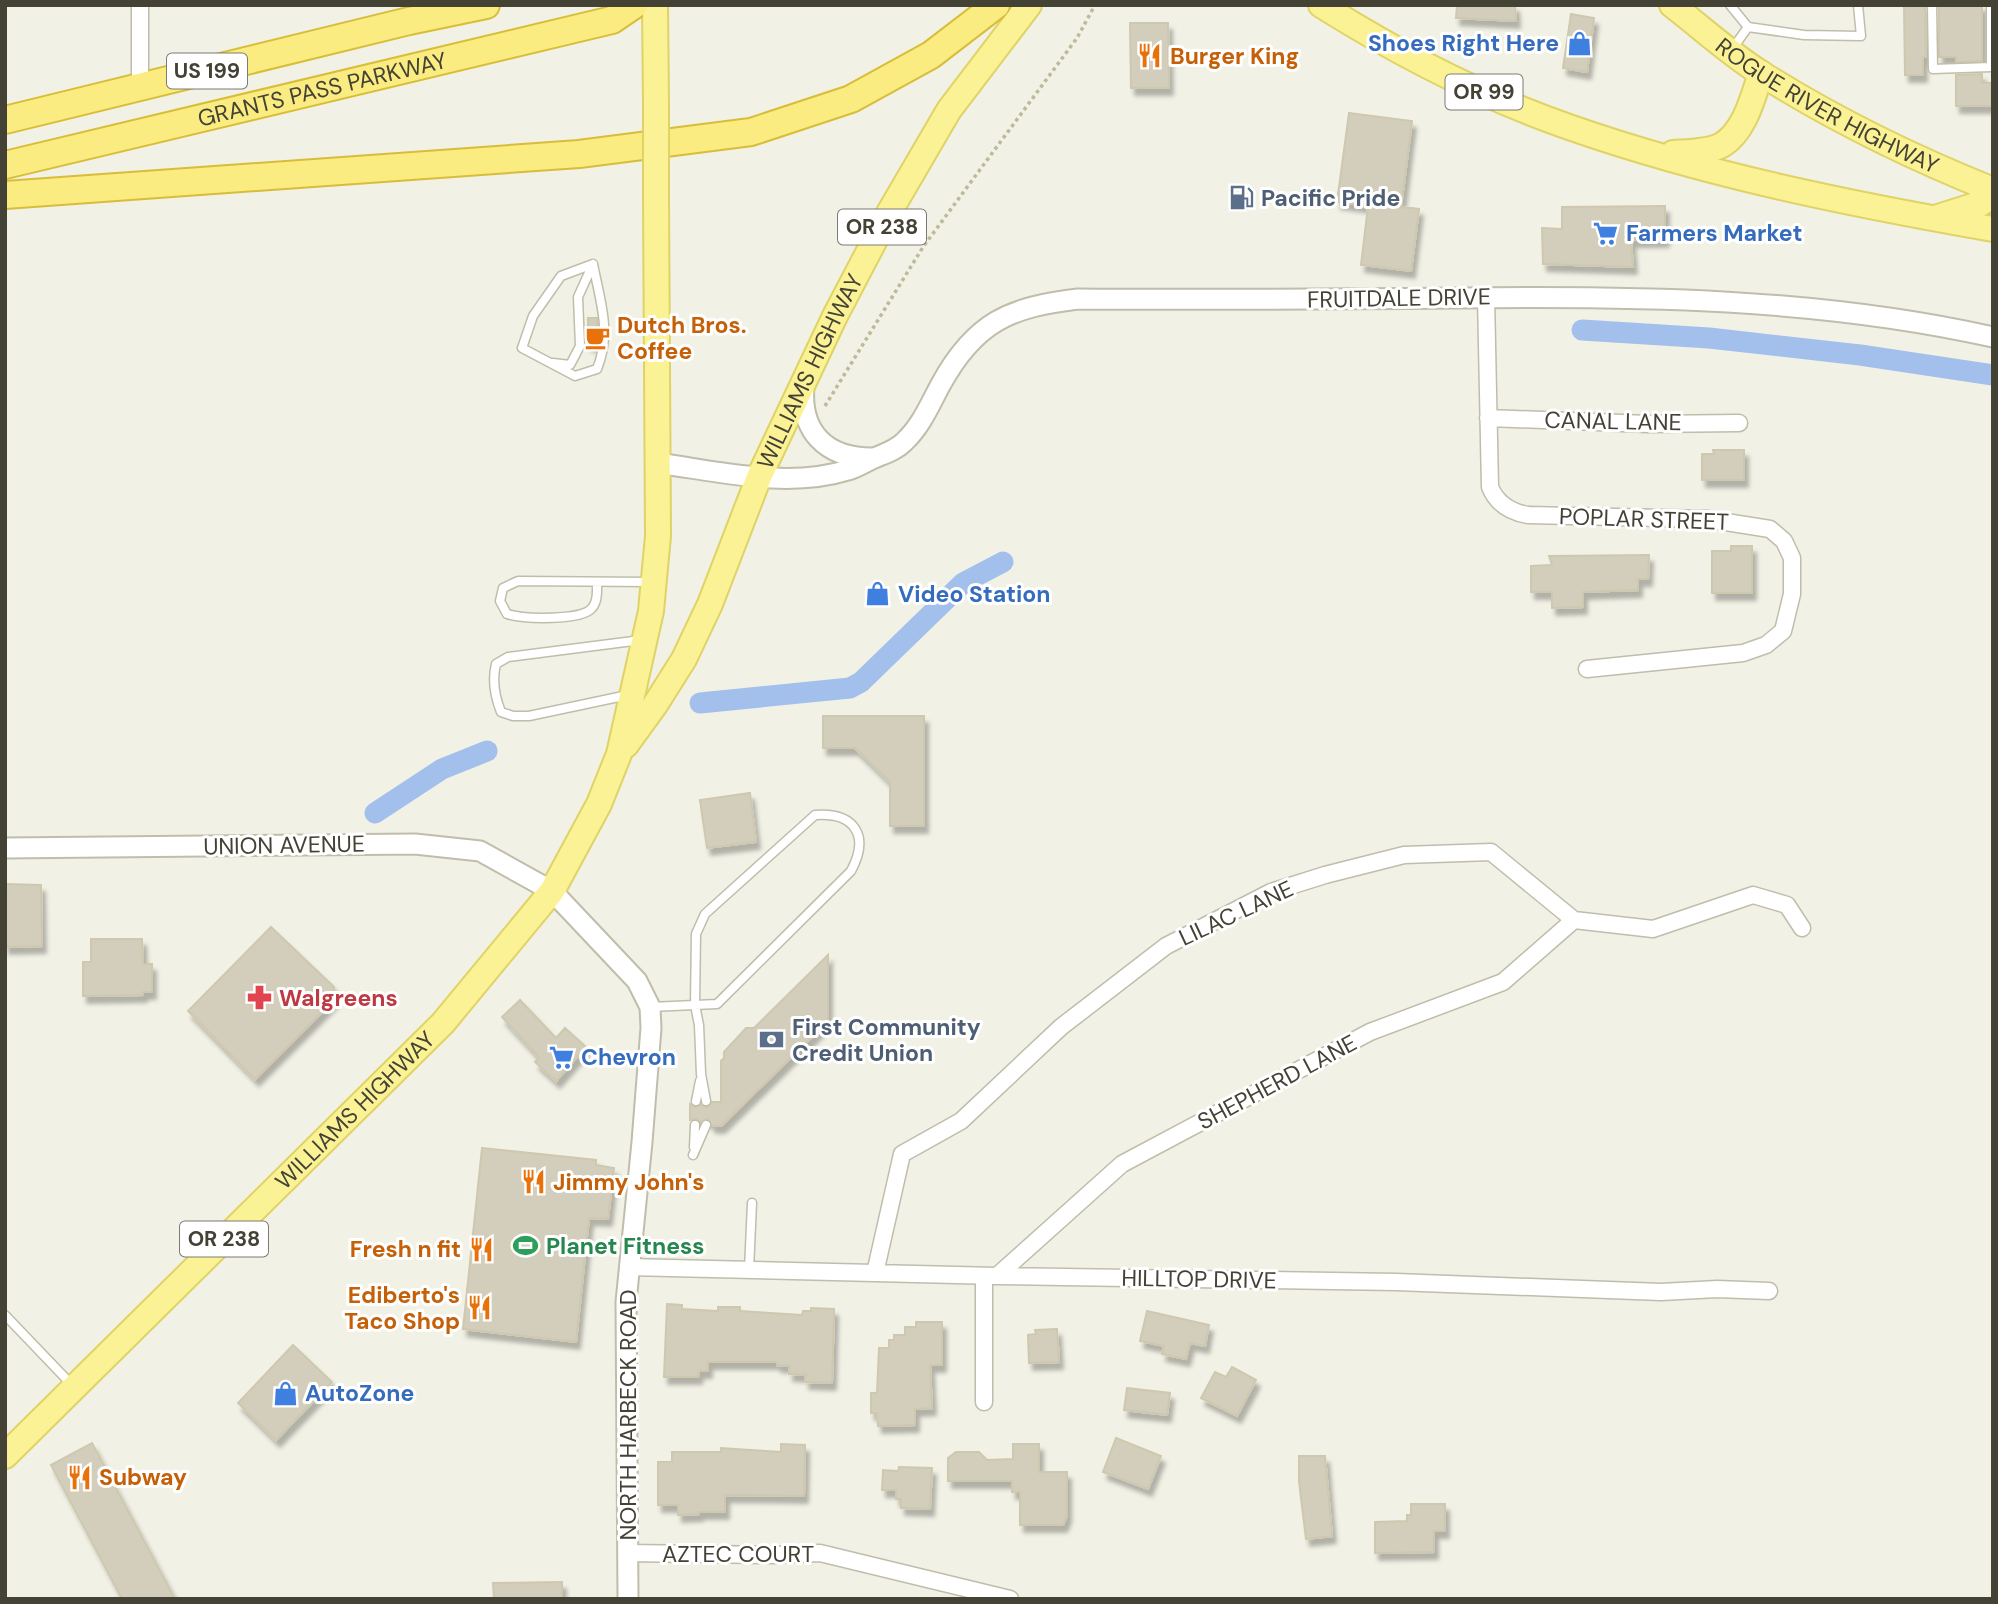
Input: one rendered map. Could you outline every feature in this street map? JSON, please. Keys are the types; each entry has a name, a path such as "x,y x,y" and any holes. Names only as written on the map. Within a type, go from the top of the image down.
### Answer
{"highway":[{"path":"409,21 456,5"},
{"name":"GRANTS PASS PARKWAY","path":"409,21 486,5"},
{"name":"GRANTS PASS PARKWAY","path":"5,165 612,20 634,5"},
{"path":"5,195 579,154 751,132 851,99 931,55 996,5"},
{"name":"US 199","path":"5,120 409,21"}],"main road":[{"name":"WILLIAMS HIGHWAY","path":"5,1456 443,1023 552,891 599,804 619,754 645,640 654,582 657,536 655,5"},
{"name":"WILLIAMS HIGHWAY","path":"619,754 684,659 710,604 759,477 804,379 890,211 949,110 1028,5"},
{"name":"OR 99","path":"1321,5 1376,38 1499,99 1568,127 1658,155 1853,204 1993,229"},
{"name":"ROGUE RIVER HIGHWAY","path":"1672,5 1761,73 1871,135 1930,164 1992,187"},
{"path":"1658,155 1720,146 1735,134 1752,102 1761,73"},
{"path":"1934,219 1982,203 1992,187"}],"street":[{"path":"140,5 140,87"},
{"name":"POPLAR STREET","path":"1486,297 1490,487 1502,505 1515,513 1707,519 1750,524 1770,529 1784,541 1792,558 1792,594 1783,631 1766,645 1743,653 1587,669"},
{"name":"FRUITDALE DRIVE","path":"657,463 759,477 834,474 850,470 889,453 904,443 916,428 960,351 980,332 1013,313 1047,303 1078,299 1656,298 1810,308 1993,337"},
{"path":"804,379 802,403 805,417 823,443 835,451 860,458 874,458"},
{"name":"CANAL LANE","path":"1488,418 1648,424 1739,423"},
{"name":"UNION AVENUE","path":"5,848 415,844 480,851 552,891"},
{"name":"LILAC LANE","path":"875,1273 902,1154 961,1121 1061,1027 1166,946 1271,892 1404,855 1491,852 1574,920"},
{"name":"NORTH HARBECK ROAD","path":"552,891 637,981 650,1007 651,1028 642,1142 626,1302 628,1599"},
{"path":"1574,920 1653,929 1753,895 1787,905 1802,928"},
{"name":"SHEPHERD LANE","path":"991,1276 1122,1164 1370,1032 1503,982 1574,920"},
{"name":"HILLTOP DRIVE","path":"628,1267 1396,1282 1661,1292 1717,1289 1769,1291"},
{"path":"984,1402 991,1276"},
{"name":"AZTEC COURT","path":"628,1553 820,1553 1010,1599"}],"lane":[{"path":"1730,5 1748,27 1804,35 1861,37 1858,5"},
{"path":"1933,5 1933,69 1991,67 1991,5"},
{"path":"1731,51 1748,27"},
{"path":"547,362 570,365 580,346 578,297 593,264"},
{"path":"593,264 606,326 604,352 597,369 575,376 522,348 533,316 561,276 593,264"},
{"path":"597,582 597,601 591,611 579,616 520,619 507,614 500,601 503,588 518,581 654,582"},
{"path":"634,693 529,716 513,716 501,712 494,674 496,664 508,657 645,640"},
{"path":"650,1007 695,1005 717,1004 851,871 860,849 855,827 848,820 828,814 815,815 705,914 695,934 695,1005 706,1101"},
{"path":"695,1101 701,1074"},
{"path":"695,1125 693,1155 705,1125"},
{"path":"749,1270 752,1203"},
{"path":"5,1315 75,1387"}],"path":[{"path":"811,429 923,247 1077,38 1095,5"}],"building":[{"path":"1457,5 1515,5 1516,21 1456,18"},
{"path":"1904,5 1925,5 1926,57 1923,57 1923,75 1905,75"},
{"path":"1939,5 1982,5 1982,61 1956,62 1956,57 1939,57"},
{"name":"Shoes Right Here","path":"1571,14 1594,18 1587,72 1563,68"},
{"name":"Burger King","path":"1130,23 1168,23 1169,88 1131,88"},
{"path":"1982,74 1982,83 1993,83 1993,106 1956,106 1956,75"},
{"path":"1349,113 1412,121 1401,207 1419,209 1411,271 1361,265 1368,206 1337,202"},
{"path":"1665,206 1665,240 1631,240 1633,267 1543,264 1542,228 1562,229 1562,207"},
{"path":"588,318 597,318 597,345 588,344"},
{"path":"1713,450 1744,450 1744,480 1702,480 1702,454 1714,454"},
{"path":"1731,546 1752,546 1752,593 1712,593 1712,551 1731,551"},
{"path":"1649,555 1648,579 1638,579 1638,590 1583,592 1583,607 1552,608 1552,592 1531,592 1531,566 1552,565 1549,556"},
{"path":"823,716 924,716 924,826 890,826 890,782 855,748 823,748"},
{"path":"750,793 756,842 707,848 700,800"},
{"path":"5,884 41,885 42,946 5,947"},
{"path":"271,927 334,987 333,1001 255,1079 188,1011"},
{"path":"91,939 142,939 143,964 152,964 152,992 143,992 143,995 83,996 83,962 91,962"},
{"name":"First Community Credit Union","path":"828,955 828,1021 721,1126 712,1126 708,1119 701,1122 690,1120 690,1104 707,1107 712,1102 721,1102 721,1061 724,1052 746,1028 754,1028"},
{"path":"520,1000 556,1038 565,1028 586,1047 556,1081 535,1062 539,1057 502,1017"},
{"path":"482,1148 596,1160 596,1165 614,1168 608,1219 589,1218 576,1342 463,1329"},
{"path":"667,1304 682,1305 682,1309 718,1311 718,1307 740,1307 740,1311 802,1315 803,1311 811,1311 811,1308 834,1309 832,1383 805,1382 806,1375 789,1374 790,1366 777,1365 777,1362 708,1362 708,1371 699,1371 698,1377 664,1377"},
{"path":"1147,1311 1209,1325 1205,1346 1190,1343 1186,1359 1162,1354 1164,1346 1140,1341"},
{"path":"916,1322 942,1322 942,1365 930,1365 932,1408 915,1409 915,1425 878,1426 877,1413 871,1413 871,1393 877,1393 879,1348 889,1348 889,1340 894,1340 894,1335 905,1335 905,1327 916,1327"},
{"path":"1057,1329 1059,1362 1029,1363 1028,1335 1036,1334 1035,1330"},
{"name":"AutoZone","path":"293,1345 332,1382 276,1440 238,1403"},
{"path":"1232,1367 1256,1380 1237,1416 1201,1398 1215,1372 1226,1377"},
{"path":"1127,1388 1170,1393 1167,1415 1124,1410"},
{"path":"1116,1438 1161,1456 1148,1489 1103,1472"},
{"path":"92,1443 175,1599 122,1599 51,1465"},
{"path":"781,1444 805,1445 804,1496 725,1495 725,1512 699,1514 678,1515 678,1505 658,1505 658,1462 672,1462 672,1452 721,1452 721,1448 781,1452"},
{"path":"1013,1444 1039,1444 1039,1472 1067,1472 1067,1516 1063,1525 1020,1525 1020,1492 1012,1492 1012,1481 948,1481 948,1458 956,1452 979,1452 987,1460 1013,1459"},
{"path":"1299,1456 1325,1456 1332,1536 1306,1539 1299,1481"},
{"path":"899,1467 932,1468 930,1509 901,1508 901,1499 896,1499 896,1490 882,1490 883,1470 898,1471"},
{"path":"1411,1504 1445,1504 1445,1531 1434,1531 1434,1552 1375,1553 1375,1522 1407,1521 1407,1515 1411,1515"},
{"path":"562,1582 562,1599 494,1599 493,1583"}],"waterway":[{"path":"1582,330 1709,338 1860,355 1993,375"},
{"path":"700,703 850,688 861,682 963,583 1003,562"},
{"path":"375,813 442,769 487,751"}],"place":[{"name":"Shoes Right Here","path":"1579,43"},
{"name":"Burger King","path":"1150,56"},
{"name":"Pacific Pride","path":"1241,198"},
{"name":"Farmers Market","path":"1606,233"},
{"name":"Dutch Bros. Coffee","path":"597,338"},
{"name":"Video Station","path":"878,594"},
{"name":"Walgreens","path":"259,998"},
{"name":"First Community Credit Union","path":"772,1040"},
{"name":"Chevron","path":"561,1057"},
{"name":"Jimmy John's","path":"533,1182"},
{"name":"Planet Fitness","path":"526,1246"},
{"name":"Fresh n fit","path":"481,1249"},
{"name":"Ediberto's Taco Shop","path":"480,1308"},
{"name":"AutoZone","path":"285,1393"},
{"name":"Subway","path":"79,1477"}]}
